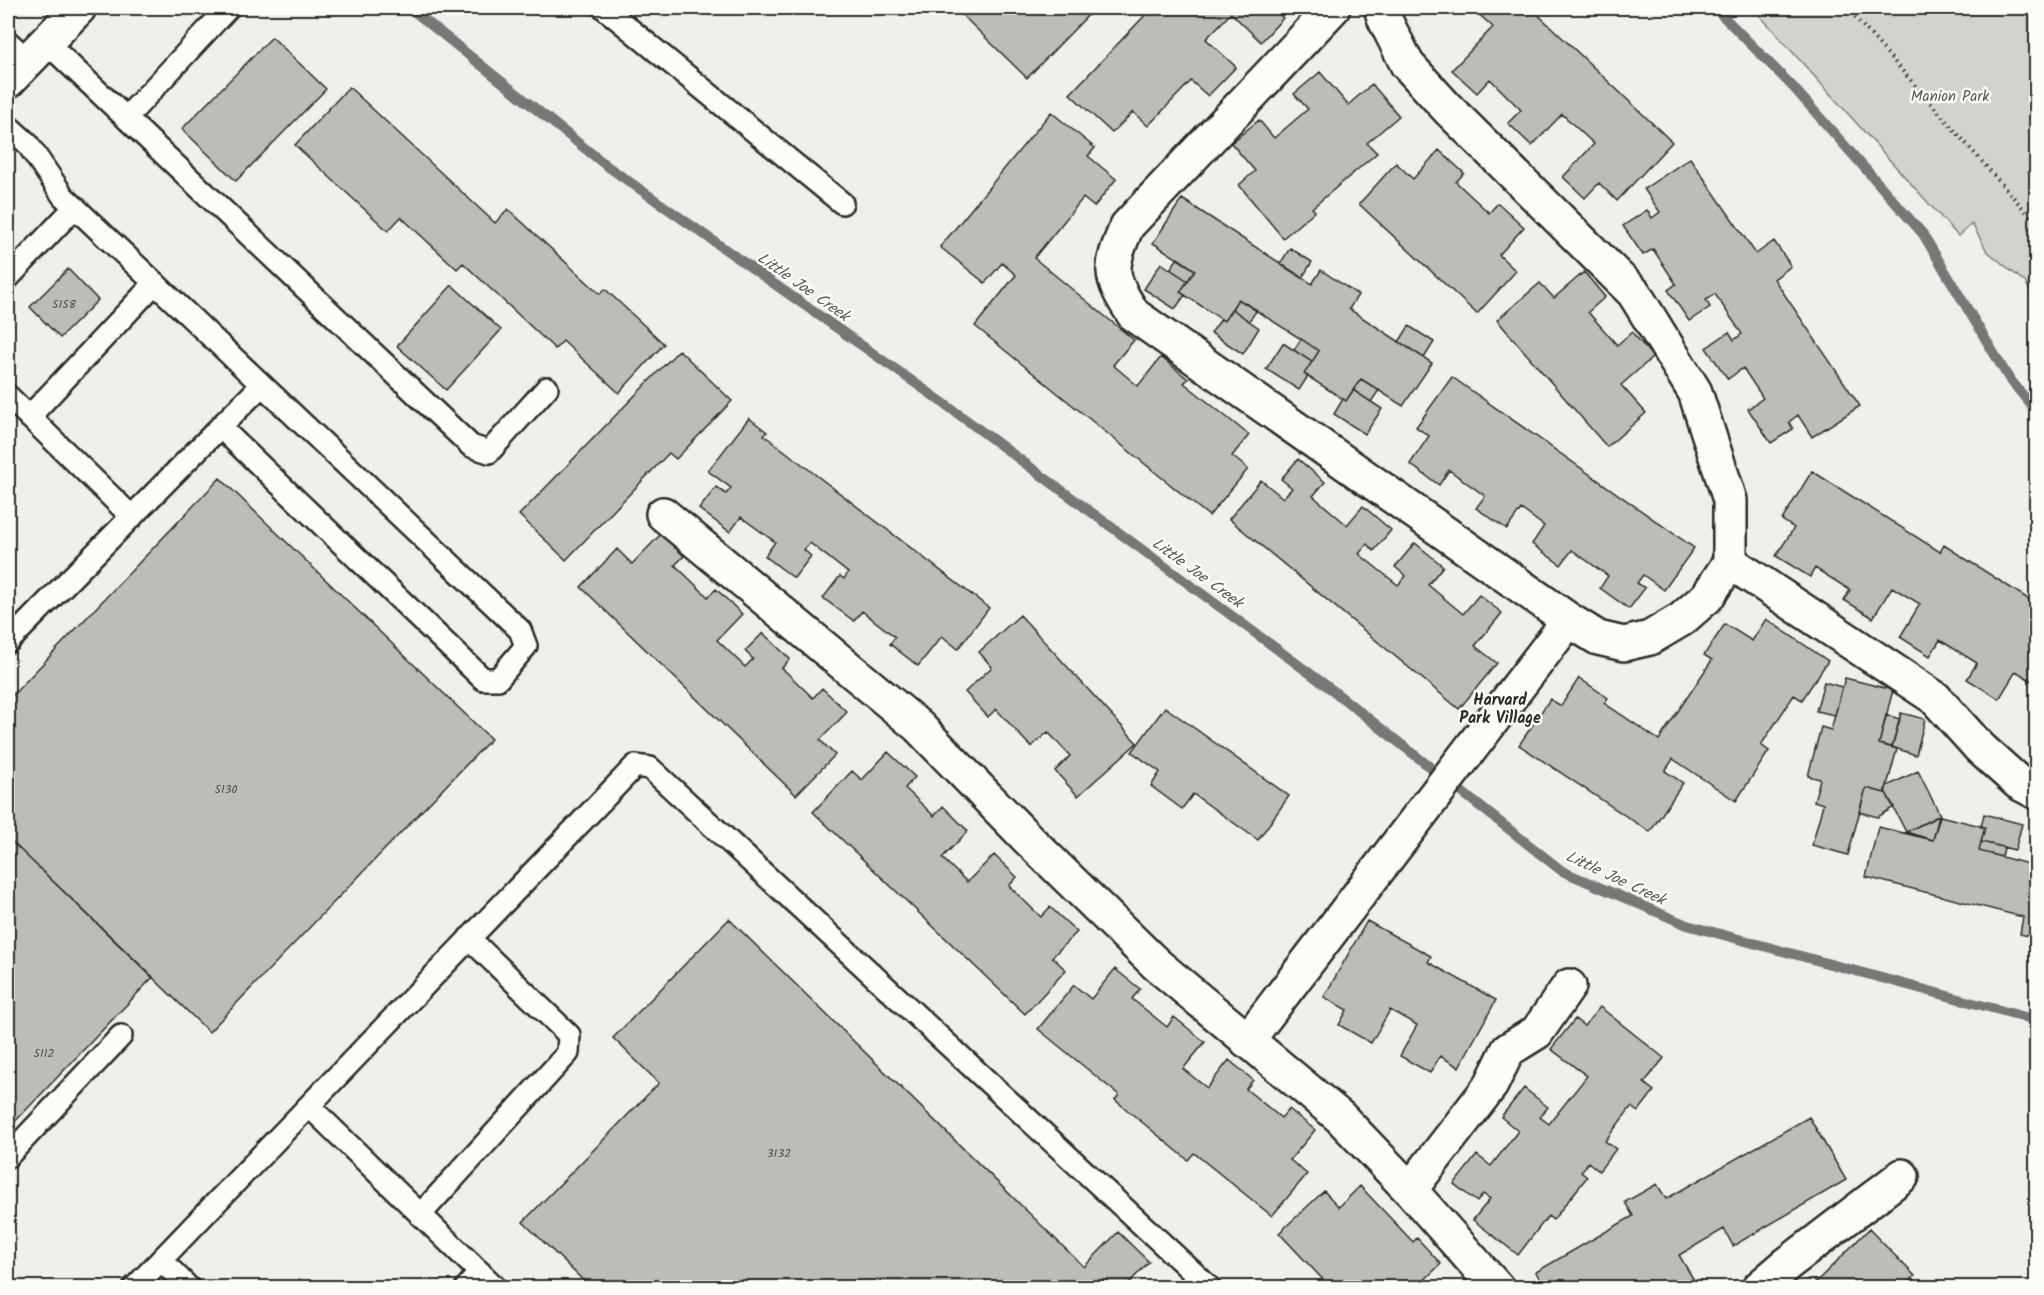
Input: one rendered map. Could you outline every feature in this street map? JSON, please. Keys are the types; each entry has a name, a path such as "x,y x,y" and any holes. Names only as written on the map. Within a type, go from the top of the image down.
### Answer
{"street":[{"path":"22,56 80,8"},
{"path":"1333,8 1127,226 1117,249 1113,271 1118,291 1134,315 1569,620 1598,638 1624,644 1650,638 1682,619 1707,597 1730,562 1730,500 1695,392 1634,293 1448,109 1413,71 1402,55 1385,20 1382,8"},
{"path":"663,514 918,726 1028,839 1156,964 1340,1117 1410,1190 1497,1287"},
{"path":"1730,562 1935,698 1980,748 2019,783 2037,792"},
{"path":"1248,1041 1569,620"},
{"path":"1410,1190 1491,1085 1508,1050 1537,1032 1569,986"},
{"path":"1759,1287 1902,1176"}],"lane":[{"path":"604,8 842,203"},
{"path":"126,118 228,9"},
{"path":"22,56 126,118 471,446 489,452 547,388"},
{"path":"8,126 27,143 63,196 520,630 526,646 498,679 483,679 220,427"},
{"path":"8,278 75,207"},
{"path":"29,417 154,283"},
{"path":"8,642 262,385"},
{"path":"8,396 132,517"},
{"path":"134,1287 634,766 650,768 1210,1287"},
{"path":"420,1215 568,1053 569,1035 469,938"},
{"path":"8,1156 121,1036"},
{"path":"309,1106 420,1215 473,1280 496,1287"},
{"path":"161,1260 189,1287"}],"path":[{"path":"1847,8 2037,222"}],"green space":[{"name":"Manion Park","path":"1753,8 2036,8 2036,303 2026,283 1987,251 1972,224 1958,236"}],"building":[{"path":"955,8 1095,8 1027,78"},
{"path":"1152,8 1272,8 1283,18 1261,42 1231,13 1206,39 1236,67 1208,96 1191,81 1148,126 1133,112 1112,133 1070,94"},
{"path":"1472,8 1531,8 1672,142 1617,201 1599,183 1585,198 1563,177 1594,144 1562,114 1532,146 1508,123 1521,110 1490,79 1477,93 1452,70 1493,27"},
{"path":"272,37 326,89 236,181 182,129"},
{"path":"1320,72 1348,105 1372,84 1399,116 1367,143 1377,153 1312,208 1315,211 1283,238 1239,185 1255,171 1231,143 1259,120 1274,138 1308,109 1294,94"},
{"path":"349,87 495,223 508,209 600,294 605,289 664,344 619,393 563,341 555,349 463,263 457,269 401,217 388,231 295,145"},
{"path":"1051,112 1095,148 1088,156 1116,179 1094,207 1083,198 1034,258 1134,340 1113,365 1138,386 1161,357 1188,379 1184,383 1249,435 1232,456 1248,469 1209,516 975,326 1016,275 1002,263 985,283 940,247"},
{"path":"1439,150 1464,173 1456,182 1489,213 1498,203 1524,227 1499,255 1516,271 1477,314 1359,204 1396,163 1413,179"},
{"path":"1690,158 1756,254 1774,241 1791,266 1774,279 1860,406 1812,437 1798,415 1789,422 1793,429 1771,443 1748,409 1763,398 1743,368 1728,379 1706,348 1729,332 1734,340 1742,334 1715,294 1706,300 1710,307 1689,321 1668,290 1676,284 1653,249 1643,255 1623,226 1647,210 1652,218 1660,212 1644,189"},
{"path":"1182,199 1312,284 1321,270 1358,295 1349,309 1432,363 1403,406 1361,379 1346,401 1304,374 1319,351 1301,339 1238,299 1224,321 1180,292 1195,270 1153,243"},
{"path":"1290,248 1312,262 1302,278 1280,264"},
{"path":"1178,258 1195,270 1188,281 1170,269"},
{"path":"1161,263 1188,281 1180,292 1185,295 1175,309 1144,289"},
{"path":"68,269 98,300 60,338 30,307"},
{"path":"1584,272 1605,297 1588,312 1617,345 1632,332 1653,357 1621,385 1646,413 1607,447 1497,320 1540,283 1554,298"},
{"path":"452,285 501,330 446,390 397,346"},
{"path":"1238,299 1257,310 1249,321 1232,309"},
{"path":"1232,309 1259,328 1243,354 1211,333 1221,319 1224,321"},
{"path":"1409,326 1434,342 1424,358 1399,342"},
{"path":"1301,339 1319,351 1312,362 1294,350"},
{"path":"1283,343 1312,362 1304,374 1308,376 1299,390 1266,369"},
{"path":"679,350 732,401 676,459 669,453 566,560 519,515"},
{"path":"1452,377 1694,548 1664,590 1643,575 1637,583 1645,588 1629,609 1600,588 1608,576 1572,550 1561,565 1532,544 1544,526 1521,509 1507,529 1476,508 1485,496 1449,470 1439,485 1410,464 1429,436 1416,427"},
{"path":"1361,379 1379,390 1371,402 1353,390"},
{"path":"1353,390 1382,409 1365,434 1334,414 1343,399 1346,401"},
{"path":"749,418 767,432 764,435 989,608 958,649 942,636 918,666 890,644 895,637 862,611 854,621 823,598 840,576 844,579 848,573 810,543 804,550 811,556 794,578 765,556 775,542 741,517 730,532 699,509 716,487 726,494 731,488 708,471"},
{"path":"1298,459 1325,482 1313,496 1347,525 1363,506 1391,530 1374,551 1367,544 1359,554 1398,585 1406,576 1395,567 1415,543 1443,566 1428,585 1463,614 1479,595 1502,613 1475,646 1497,663 1459,709 1229,519 1261,480 1283,498 1292,488 1281,479"},
{"path":"1812,471 1940,552 1944,545 2036,604 2036,677 2033,682 2016,671 1999,699 1967,679 1977,663 1940,640 1930,656 1900,637 1920,604 1892,587 1873,618 1844,600 1850,590 1815,568 1810,577 1776,556 1794,528 1782,520"},
{"path":"220,478 491,739 209,1032 8,838 8,700"},
{"path":"661,534 684,556 675,565 708,597 716,589 742,614 717,640 745,667 753,659 745,651 763,633 790,659 782,668 813,698 822,688 847,712 820,740 835,755 796,795 581,587 617,549 632,564"},
{"path":"1020,615 1137,743 1078,796 1055,771 1070,756 1048,732 1031,747 996,709 988,717 965,692 992,667 979,652"},
{"path":"1766,619 1828,661 1802,700 1794,695 1761,745 1769,751 1736,801 1673,759 1665,771 1683,783 1650,832 1519,745 1550,699 1561,706 1579,678 1608,698 1604,703 1659,740 1712,660 1704,655 1725,624 1752,641"},
{"path":"1845,678 1893,690 1879,744 1897,749 1885,793 1866,788 1848,855 1812,845 1823,804 1814,801 1820,779 1808,776 1821,727 1831,730"},
{"path":"1824,682 1842,687 1835,715 1816,711"},
{"path":"1165,707 1289,796 1258,840 1193,794 1182,809 1151,786 1160,772 1132,752"},
{"path":"1901,713 1925,719 1916,755 1892,747"},
{"path":"1886,715 1900,719 1892,747 1879,744"},
{"path":"888,752 915,777 905,788 934,816 943,806 968,831 942,858 967,882 994,855 1017,877 1009,886 1041,917 1050,907 1077,932 1052,957 1066,970 1025,1014 813,812 852,771 862,780"},
{"path":"1918,771 1940,815 1906,832 1885,791 1887,786"},
{"path":"1866,788 1885,793 1885,791 1894,807 1878,817 1859,812"},
{"path":"1984,814 2022,824 2015,850 1981,842 1985,827 1981,827"},
{"path":"1939,816 1933,840 1906,832"},
{"path":"1940,816 1985,827 1979,851 2036,866 2036,938 2020,934 2023,917 1866,877 1878,827 1933,840"},
{"path":"8,838 153,977 8,1129"},
{"path":"1981,842 2004,847 2002,857 1979,851"},
{"path":"729,919 1084,1267 1118,1232 1149,1262 1124,1288 591,1288 523,1222 659,1083 613,1038"},
{"path":"1367,921 1431,956 1428,962 1496,1000 1459,1067 1440,1056 1430,1073 1400,1056 1417,1025 1390,1010 1371,1043 1339,1025 1347,1010 1324,997"},
{"path":"1115,969 1140,989 1132,999 1167,1027 1174,1017 1205,1042 1183,1069 1207,1088 1229,1060 1253,1080 1246,1089 1281,1118 1289,1109 1315,1130 1290,1160 1307,1174 1272,1216 1194,1153 1188,1160 1115,1100 1119,1095 1038,1029 1074,985 1091,999"},
{"path":"1600,1007 1664,1058 1644,1083 1654,1091 1638,1112 1631,1107 1605,1141 1616,1149 1599,1171 1588,1162 1581,1172 1587,1177 1553,1220 1548,1216 1518,1255 1473,1220 1490,1199 1483,1194 1477,1202 1454,1184 1477,1155 1491,1166 1518,1131 1501,1117 1524,1088 1548,1107 1540,1117 1549,1124 1587,1076 1551,1049 1575,1019 1584,1026"},
{"path":"1809,1117 1846,1180 1733,1246 1724,1229 1679,1255 1698,1287 1545,1288 1536,1272 1633,1216 1625,1202 1657,1184 1666,1199"},
{"path":"1360,1186 1413,1242 1417,1238 1441,1264 1416,1288 1331,1288 1279,1233 1324,1191 1339,1207"},
{"path":"1869,1229 1915,1276 1903,1288 1810,1288"}],"waterway":[{"name":"Little Joe Creek","path":"410,8 607,166 942,402 1331,689 1562,871 1687,925 2036,1020"},
{"path":"1715,8 1793,87 1923,234 2008,377 2036,411"}],"district":[{"name":"Harvard Park Village","path":"1500,708"}]}
